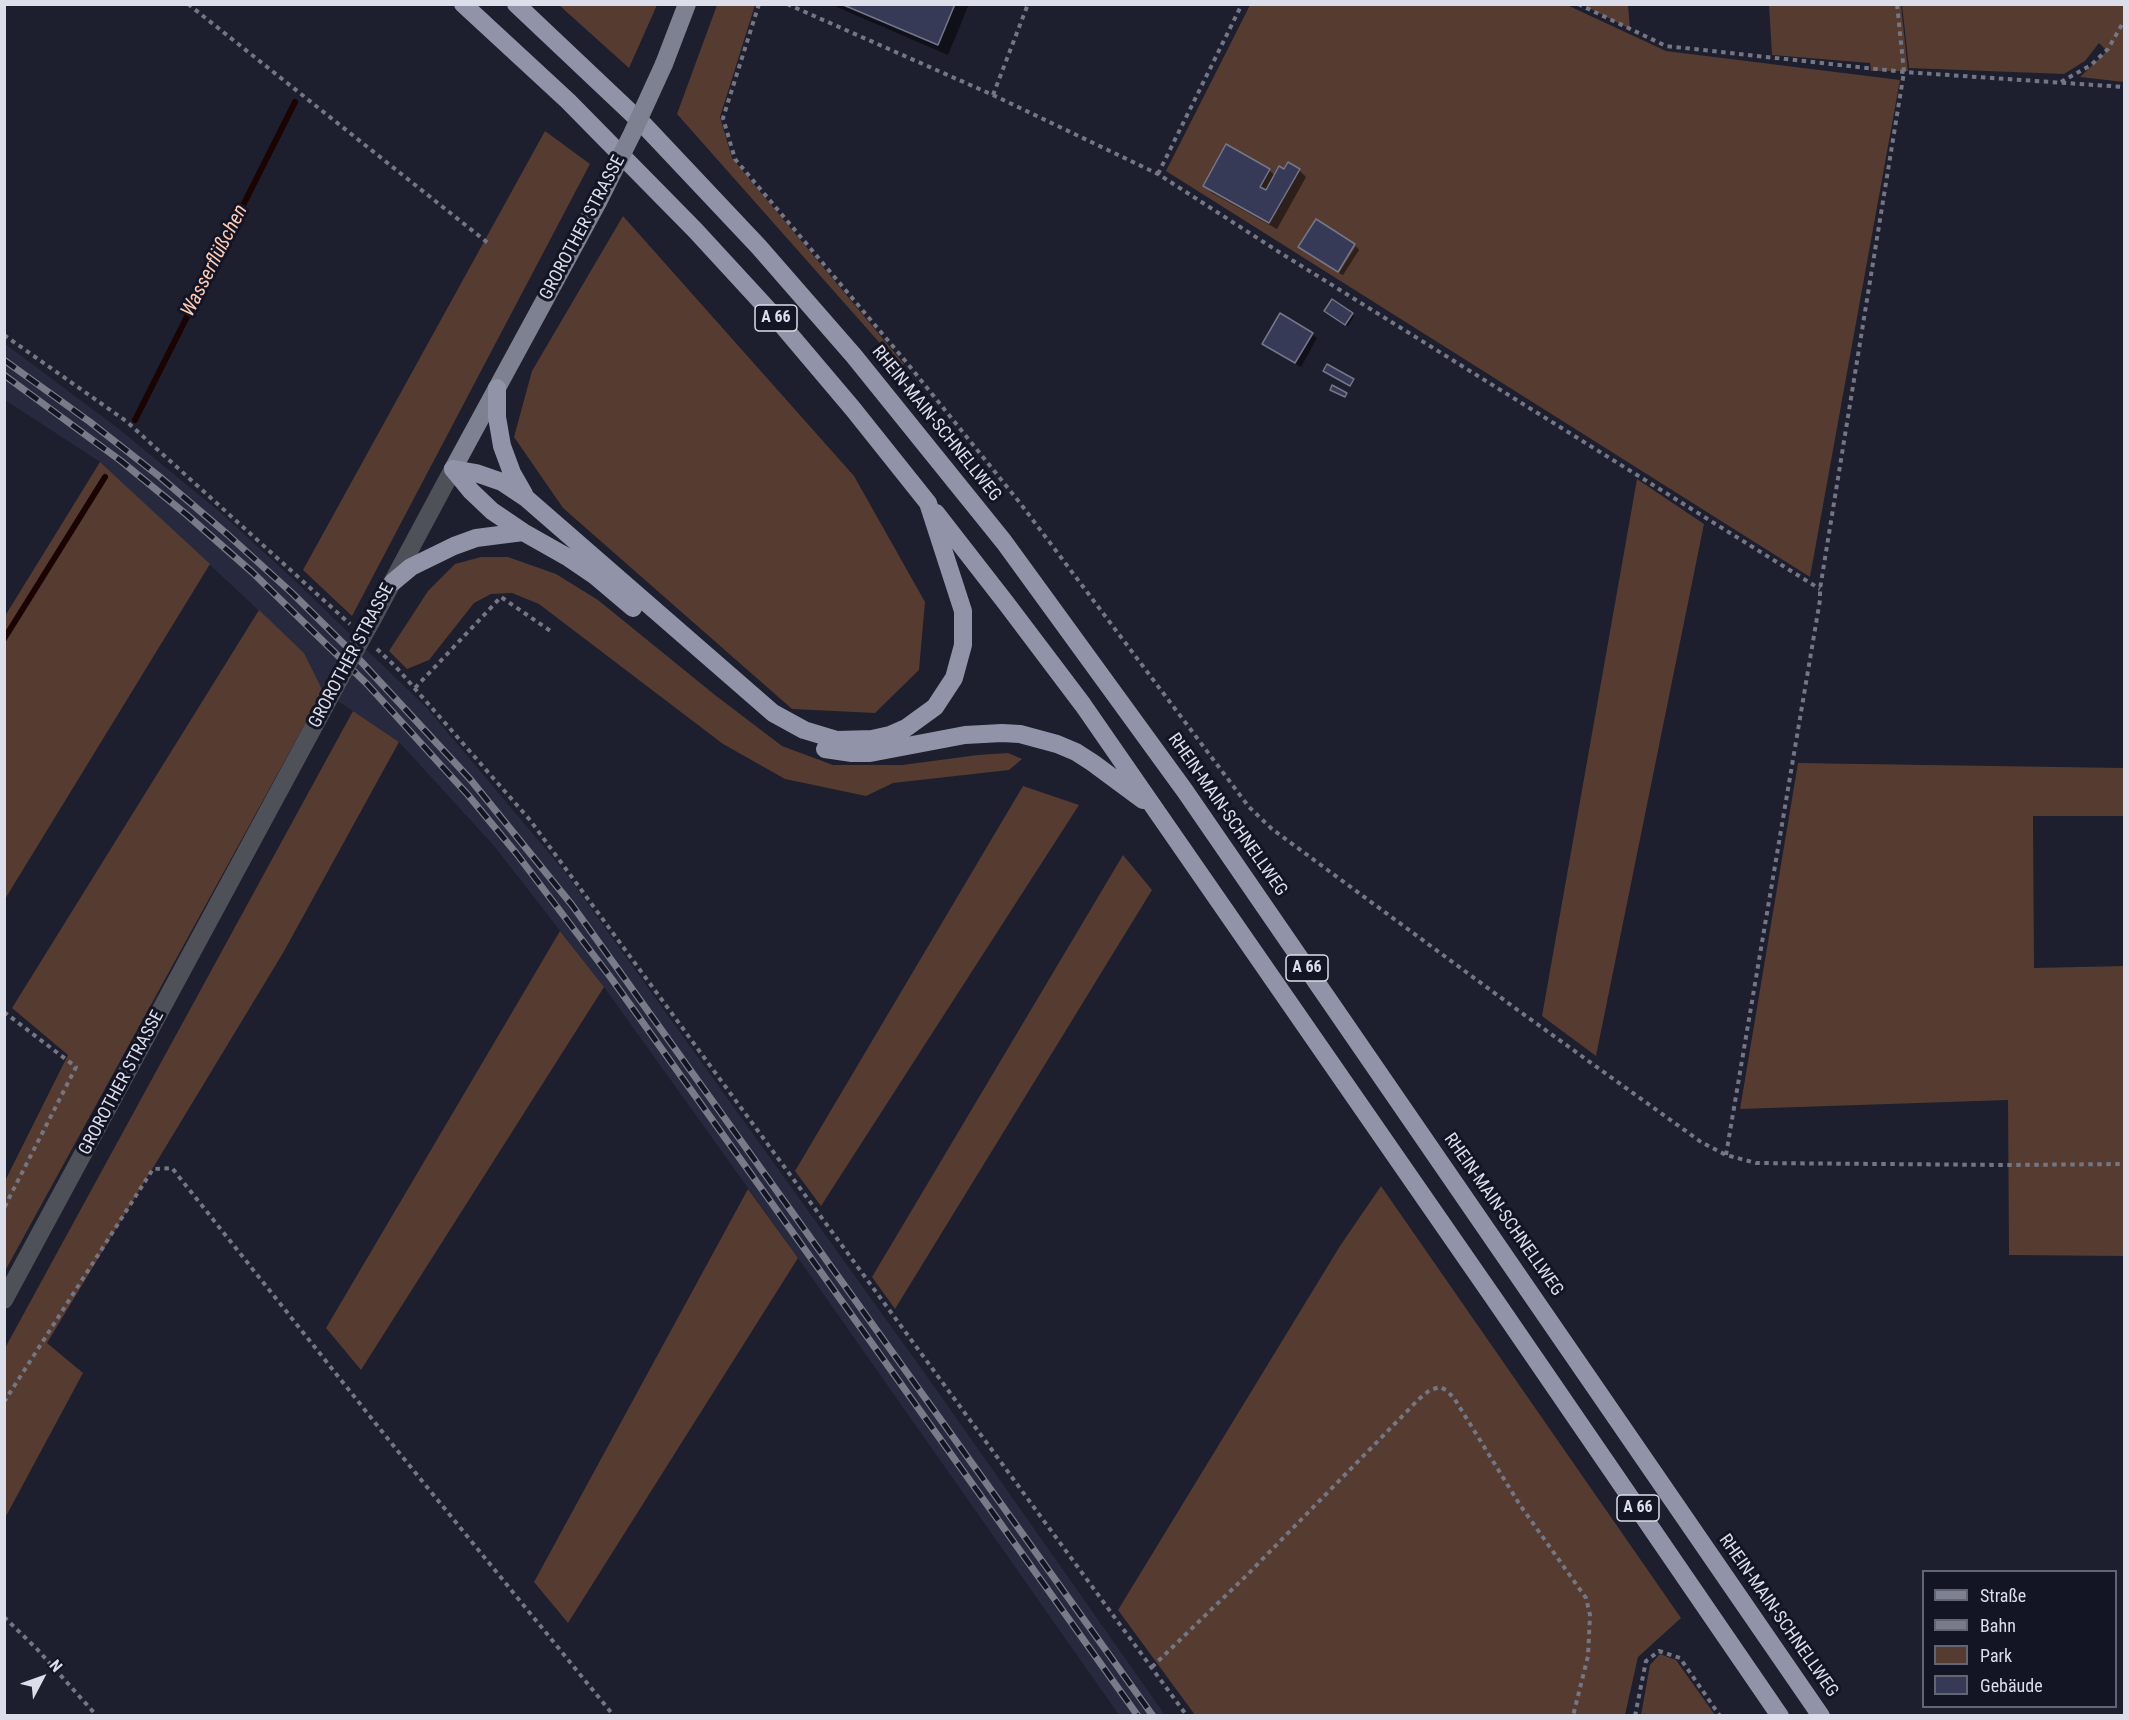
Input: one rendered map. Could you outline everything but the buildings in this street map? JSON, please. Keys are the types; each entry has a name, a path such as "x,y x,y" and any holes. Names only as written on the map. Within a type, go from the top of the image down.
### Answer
{"highway":[{"name":"A 66","path":"463,4 568,101 695,230 815,364 927,502 1048,659 1156,810 1780,1716"},
{"name":"RHEIN-MAIN-SCHNELLWEG","path":"516,4 644,125 759,247 854,356 1004,542 1185,790 1821,1716"},
{"path":"497,388 497,417 502,446 512,473 526,498"},
{"path":"453,469 476,473 502,482 526,498 773,713 820,736 837,740 855,741 890,735 921,718 945,693 960,662 965,628 963,611 927,502"},
{"path":"453,469 492,511 594,575 757,714 771,725 803,742 836,752 870,753 965,735 1020,734 1057,744 1076,752 1156,810"},
{"path":"393,582 422,561 453,546 476,538 523,532"}],"main road":[{"name":"GROROTHER STRASSE","path":"453,469 633,134 687,4"}],"street":[{"name":"GROROTHER STRASSE","path":"4,1300 340,678 363,625 393,582 453,469"}],"path":[{"path":"188,4 488,243"},
{"path":"759,4 723,118 735,159 907,363 1020,503 1249,807 1272,828 1519,1011 1701,1142 1726,1155 1756,1163 2124,1164"},
{"path":"787,4 993,95 1158,174 1279,252 1820,589"},
{"path":"993,95 1028,4"},
{"path":"1158,174 1242,4"},
{"path":"1578,4 1666,46 1904,72 2124,87"},
{"path":"1726,1155 1818,612 1904,72 1897,4"},
{"path":"2060,83 2091,65 2108,49 2124,21"},
{"path":"4,335 126,421 363,625"},
{"path":"415,688 501,597 552,632"},
{"path":"371,644 415,688 530,820 1187,1716"},
{"path":"4,1012 76,1067 4,1208"},
{"path":"4,1402 153,1169 172,1168 388,1440 614,1716"},
{"path":"1152,1667 1247,1575 1419,1399 1430,1390 1440,1387 1454,1398 1520,1505 1586,1598 1590,1615 1588,1656 1573,1716"},
{"path":"4,1617 38,1649 97,1716"},
{"path":"1635,1716 1646,1661 1659,1651 1680,1658 1720,1716"}],"shaded area":[{"path":"4,343 119,429 221,513 427,708 565,872 931,1382 1165,1715 1119,1715 798,1258 604,987 494,846 399,742 323,691 304,653 100,462 5,400"}],"green space":[{"path":"559,5 657,5 629,68"},
{"path":"717,5 755,5 720,117 732,158 904,364 901,367 677,114"},
{"path":"1250,5 1567,5 1666,51 1900,80 1810,577 1166,171"},
{"path":"1583,5 1628,5 1630,29"},
{"path":"1769,5 1901,5 1908,71 1871,71 1870,63 1772,55"},
{"path":"1902,5 2124,5 2124,82 2080,77 2107,51 2099,43 2085,61 2064,74 1909,68"},
{"path":"545,131 590,164 352,616 303,570"},
{"path":"623,216 854,476 925,602 919,670 875,713 792,709 563,508 514,437 532,371"},
{"path":"100,462 210,564 5,899 5,616"},
{"path":"1637,479 1704,524 1596,1056 1542,1016"},
{"path":"481,557 508,557 556,574 598,600 782,746 833,765 902,765 1008,753 1022,759 1009,770 893,783 866,796 785,779 723,744 539,604 512,593 491,594 474,603 429,660 407,669 389,651 428,591 455,564"},
{"path":"259,610 304,653 323,691 5,1271 5,1181 68,1055 12,1008"},
{"path":"353,711 399,742 283,953 47,1343 83,1373 5,1518 5,1348"},
{"path":"1798,763 2124,768 2124,816 2033,816 2034,968 2124,966 2124,1256 2009,1255 2008,1100 1740,1109"},
{"path":"1023,786 1079,805 821,1206 795,1171"},
{"path":"1123,855 1152,890 895,1309 872,1277"},
{"path":"560,931 604,987 361,1370 326,1328"},
{"path":"1381,1186 1681,1618 1638,1657 1625,1715 1195,1715 1118,1610 1340,1246"},
{"path":"748,1189 798,1258 568,1623 534,1582"},
{"path":"1660,1654 1676,1660 1715,1715 1641,1715 1650,1665"}],"waterway":[{"name":"Wasserflüßchen","path":"135,420 295,102"},
{"name":"Wasserflüßchen","path":"4,639 105,477"}],"railway":[{"path":"4,360 90,422 227,534 355,655 470,779 572,905 1153,1716"},
{"path":"4,375 121,461 252,572 367,684 468,795 516,853 611,978 1138,1716"}]}
